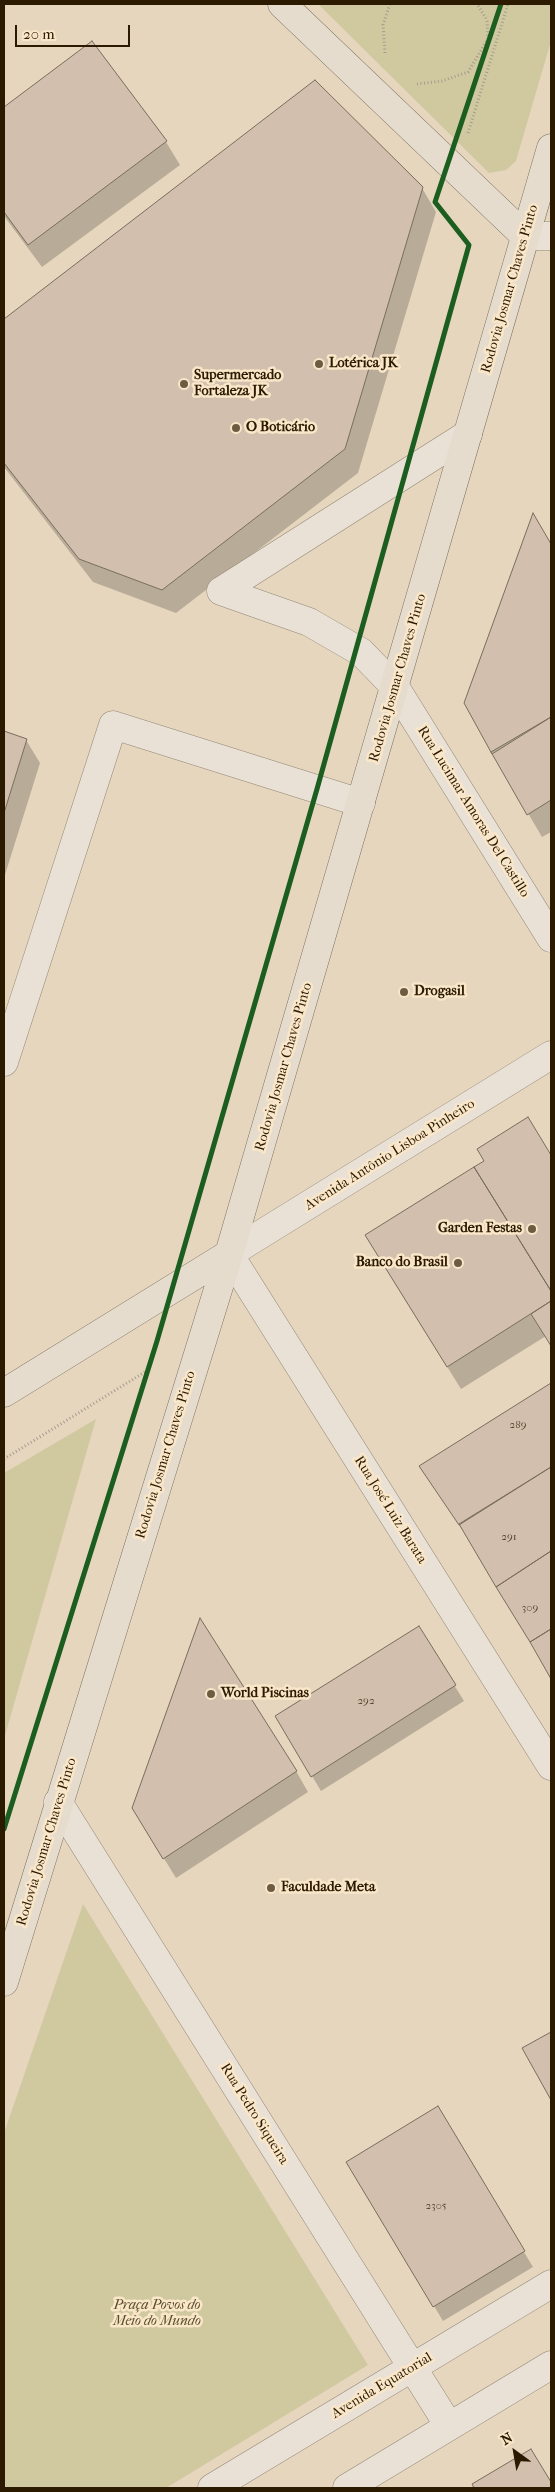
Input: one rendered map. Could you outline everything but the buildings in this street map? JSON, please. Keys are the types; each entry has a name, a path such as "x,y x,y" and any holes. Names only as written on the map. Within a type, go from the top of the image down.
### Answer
{"main road":[{"path":"282,4 448,163 538,236"},
{"name":"Rodovia Josmar Chaves Pinto","path":"4,1982 58,1802 229,1254 396,687 468,434 538,236 551,148"},
{"path":"4,1393 229,1254"}],"street":[{"name":"Rua Lucimar Amoras Del Castillo","path":"468,434 221,592 309,622 361,652 396,687 551,938"},
{"path":"4,1062 113,725 361,803"},
{"name":"Avenida Antônio Lisboa Pinheiro","path":"229,1254 551,1055"},
{"name":"Rua José Luiz Barata","path":"229,1254 551,1766"},
{"name":"Rua Pedro Siqueira","path":"58,1802 449,2426"},
{"name":"Avenida Equatorial","path":"212,2488 551,2284"},
{"path":"348,2488 551,2365"}],"path":[{"path":"385,53 383,25 390,4"},
{"path":"417,84 442,81 468,72 488,39 487,20 477,4"},
{"path":"448,163 460,126 468,133 508,4"},
{"path":"479,70 494,23"},
{"path":"379,47 391,59"},
{"path":"410,78 423,89"},
{"path":"145,1380 150,1363"},
{"path":"4,1459 148,1370"}],"green space":[{"path":"318,4 551,4 551,41 516,161 506,170 489,173"},
{"path":"96,1419 4,1739 4,1473"},
{"name":"Praça Povos do Meio do Mundo","path":"83,1904 368,2365 166,2488 4,2488 4,2133"}],"cycle path":[{"path":"4,1829 157,1341 317,789 469,245 435,202 501,4"}],"place":[{"name":"Lotérica JK","path":"319,364"},
{"name":"Supermercado Fortaleza JK","path":"184,384"},
{"name":"O Boticário","path":"236,428"},
{"name":"Drogasil","path":"404,992"},
{"name":"Garden Festas","path":"532,1229"},
{"name":"Banco do Brasil","path":"458,1263"},
{"name":"World Piscinas","path":"211,1694"},
{"name":"Faculdade Meta","path":"271,1888"}]}
